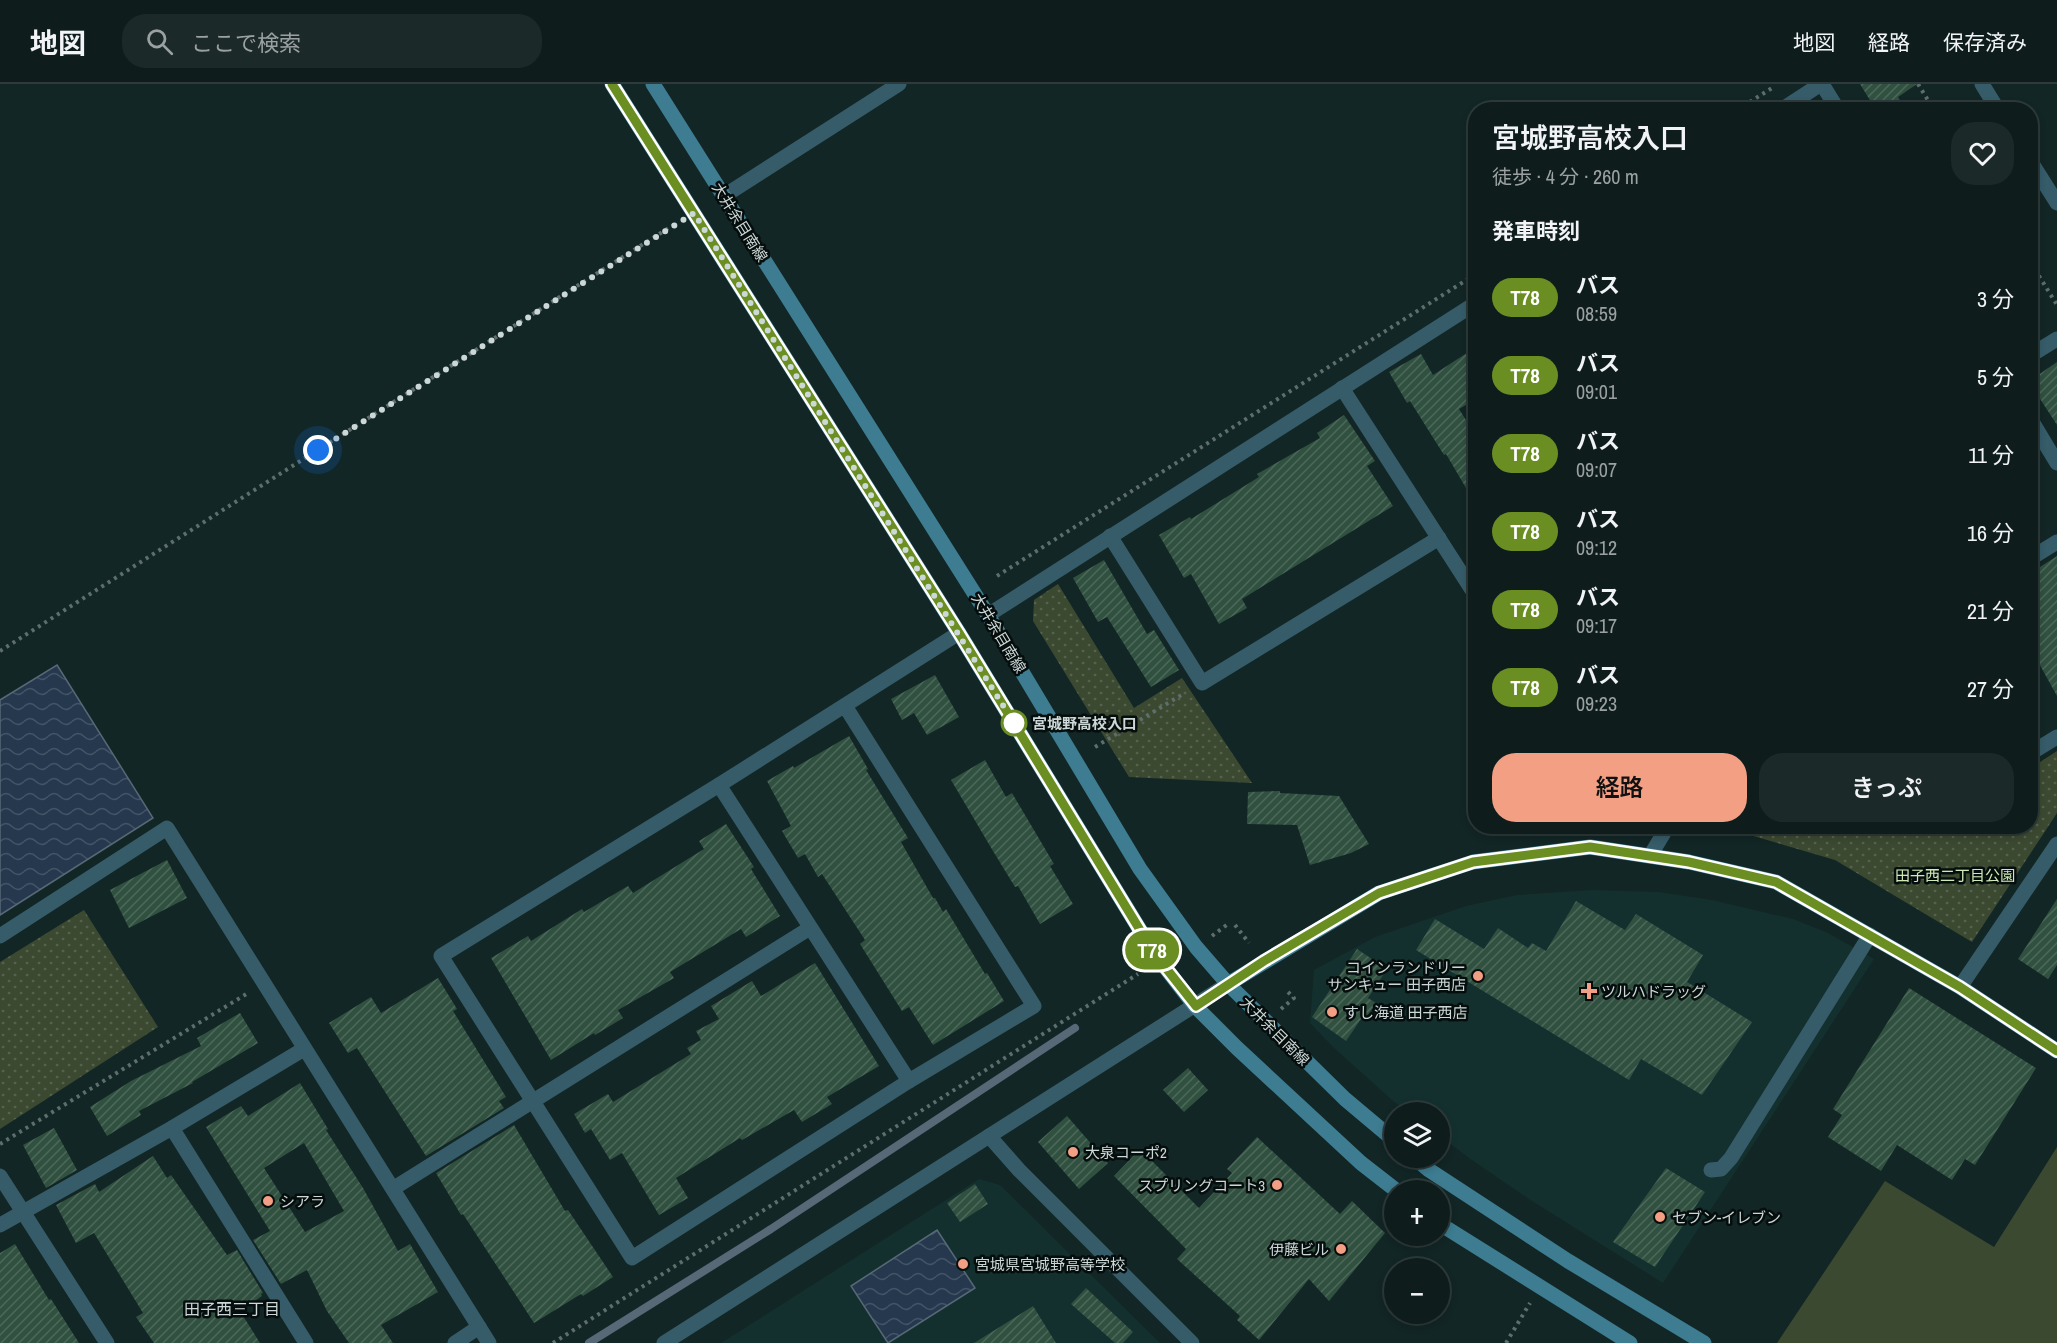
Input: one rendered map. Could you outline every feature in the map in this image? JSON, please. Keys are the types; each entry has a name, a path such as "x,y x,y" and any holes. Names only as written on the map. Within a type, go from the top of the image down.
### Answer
{"street":[{"path":"612,84 959,633 1154,953 1196,1006 1237,1048 1361,1163 1384,1181"},
{"name":"大井余目南線","path":"653,84 988,615 1140,869 1196,947 1228,984 1345,1100 1384,1133"},
{"path":"724,196 900,84"},
{"path":"1794,102 1822,84 1833,102"},
{"path":"1982,84 1993,102"},
{"path":"2038,173 2057,203"},
{"path":"988,615 1468,308"},
{"path":"2038,351 2057,339"},
{"path":"1342,388 1468,583"},
{"path":"2038,432 2057,463"},
{"path":"1110,536 1202,682 1439,538"},
{"path":"2038,554 2057,542"},
{"path":"845,706 1034,1006 909,1081 632,1258 441,956 719,785 959,633"},
{"path":"2038,749 2057,737"},
{"path":"719,785 909,1081"},
{"path":"0,936 167,828 489,1343"},
{"path":"1650,856 1663,834"},
{"path":"1960,987 2057,844"},
{"path":"664,1343 1228,984 1379,893 1473,862 1590,847 1689,862 1776,882 1960,987 2057,1051"},
{"path":"394,1188 810,928"},
{"path":"1711,1170 1721,1169 1731,1158 1870,935"},
{"path":"0,1225 172,1128 304,1048"},
{"path":"172,1128 306,1343"},
{"path":"989,1136 1019,1170 1192,1343"},
{"path":"1427,1168 1568,1261 1704,1343"},
{"path":"0,1176 107,1343"},
{"path":"1450,1230 1630,1343"},
{"path":"455,1343 479,1327"}],"path":[{"path":"1750,102 1778,84"},
{"path":"1918,84 1929,102"},
{"path":"0,651 694,213"},
{"path":"2038,274 2057,305"},
{"path":"997,576 1468,279"},
{"path":"1095,747 1202,682"},
{"path":"1212,936 1228,924"},
{"path":"1235,925 1249,943"},
{"path":"553,1343 1138,974"},
{"path":"0,1144 264,984"},
{"path":"1281,1009 1294,998 1286,990"},
{"path":"1506,1343 1540,1287"}],"shaded area":[{"path":"1591,890 1659,892 1712,900 1793,919 1826,932 1874,959 1663,1283 1532,1201 1450,1144 1450,1102 1395,1102 1333,1047 1310,1023 1314,970 1375,937 1466,906 1517,895"},
{"name":"宮城県宮城野高等学校","path":"979,1179 1000,1185 1160,1343 721,1343"}],"green space":[{"path":"1058,584 1134,708 1182,678 1252,783 1129,777 1033,621 1034,600"},
{"name":"田子西二丁目公園","path":"2057,751 2057,813 1972,942 1835,860 1747,834 2038,834 2038,763"},
{"path":"84,910 158,1027 0,1129 0,962"},
{"path":"2057,1147 2057,1343 1777,1343 1885,1181 1994,1247"}],"water":[{"path":"57,665 153,818 0,915 0,700"},
{"path":"937,1230 975,1288 888,1343 851,1286"}],"building":[{"path":"1860,84 1917,84 1898,97 1901,102 1871,102"},
{"path":"1468,352 1468,404 1459,409 1468,423 1468,491 1446,454 1444,455 1410,401 1407,403 1389,372 1421,354 1433,375"},
{"path":"2057,362 2057,425 2038,396 2038,375"},
{"path":"1344,415 1375,461 1367,466 1393,506 1242,599 1247,608 1219,624 1191,574 1184,578 1159,535 1190,517 1191,519 1259,477 1257,474 1320,438 1317,433"},
{"path":"2057,556 2057,696 2038,662 2038,568"},
{"path":"1104,560 1147,634 1154,630 1179,670 1151,687 1107,617 1098,622 1073,578"},
{"path":"935,675 959,717 927,735 914,713 902,720 891,699"},
{"path":"849,736 868,769 866,770 908,838 901,842 933,898 943,912 946,909 1004,1001 933,1045 909,1007 902,1011 860,944 865,940 822,874 818,877 805,854 798,858 782,831 791,826 767,781"},
{"path":"985,760 1006,797 1012,793 1054,864 1050,866 1073,904 1040,924 1018,886 1015,887 951,780"},
{"path":"1280,791 1280,793 1339,796 1369,844 1351,853 1310,865 1297,825 1247,824 1248,792"},
{"path":"726,824 754,867 751,869 780,916 746,937 741,929 670,972 674,978 618,1010 623,1018 551,1060 491,958 528,936 531,941 582,909 584,912 628,886 633,893 704,849 699,841"},
{"path":"167,860 187,898 129,928 110,890"},
{"path":"2057,899 2057,965 2048,979 2018,959"},
{"path":"1576,901 1625,930 1636,914 1703,955 1687,982 1752,1022 1702,1095 1641,1059 1629,1080 1416,950 1435,919 1484,949 1498,928 1528,948 1532,943 1546,951"},
{"path":"1357,949 1387,969 1368,998 1376,1003 1364,1021 1361,1019 1346,1041 1312,1017"},
{"path":"815,963 879,1066 827,1097 832,1104 802,1122 794,1110 742,1140 740,1138 676,1178 688,1198 659,1215 622,1153 610,1160 591,1129 585,1133 574,1114 608,1094 613,1102 691,1054 687,1048 701,1040 696,1031 719,1019 711,1006 752,981 761,996"},
{"path":"438,978 457,1009 453,1011 506,1097 499,1101 504,1108 426,1156 357,1048 348,1053 329,1023 371,997 381,1013"},
{"path":"1909,988 2036,1068 1975,1165 1965,1159 1952,1180 1897,1145 1881,1171 1828,1137 1842,1115 1833,1109"},
{"path":"240,1013 258,1043 193,1083 139,1111 141,1115 107,1136 90,1107 131,1081 201,1046 197,1038"},
{"path":"1188,1068 1208,1090 1184,1112 1163,1090"},
{"path":"300,1083 398,1251 410,1244 438,1292 381,1325 393,1343 349,1343 327,1311 307,1270 281,1284 253,1240 270,1231 206,1127 241,1106 248,1116","holes":["304,1143 344,1211 305,1232 264,1168"]},
{"name":"大泉コーポ2","path":"1067,1116 1108,1163 1079,1189 1038,1142"},
{"path":"514,1125 565,1211 568,1210 613,1277 534,1323 463,1214 461,1215 436,1173"},
{"path":"54,1128 77,1170 46,1188 23,1145"},
{"path":"1257,1137 1340,1214 1352,1201 1384,1232 1329,1301 1309,1279 1259,1340 1237,1320 1240,1316 1177,1259 1186,1249 1114,1176 1140,1149 1199,1208 1232,1173 1227,1169"},
{"path":"153,1156 167,1178 171,1175 227,1255 237,1250 263,1293 240,1311 260,1343 154,1343 136,1317 143,1313 94,1233 76,1243 56,1205 95,1184 99,1192"},
{"name":"セブン-イレブン","path":"1666,1168 1705,1192 1655,1267 1613,1242"},
{"path":"975,1184 988,1204 960,1222 947,1203"},
{"path":"15,1244 49,1300 51,1299 79,1343 0,1343 0,1253"},
{"path":"1086,1288 1133,1332 1123,1343 1115,1343 1071,1304"},
{"path":"1033,1306 1056,1343 974,1343"}],"waterway":[{"path":"589,1343 771,1229 1075,1028"}],"bus line":[{"name":"T78","path":"612,84 959,633 1154,953 1196,1006 1264,961 1379,893 1473,862 1590,847 1689,862 1776,882 1960,987 2057,1051"}],"place":[{"name":"宮城野高校入口","path":"1014,723"},
{"name":"コインランドリー サンキュー 田子西店","path":"1478,976"},
{"name":"ツルハドラッグ","path":"1589,991"},
{"name":"すし海道 田子西店","path":"1332,1012"},
{"name":"大泉コーポ2","path":"1073,1152"},
{"name":"スプリングコート3","path":"1277,1185"},
{"name":"シアラ","path":"268,1201"},
{"name":"セブン-イレブン","path":"1660,1217"},
{"name":"伊藤ビル","path":"1341,1249"},
{"name":"宮城県宮城野高等学校","path":"963,1264"}],"district":[{"name":"田子西三丁目","path":"232,1309"}],"route":[{"path":"318,450 694,213 1014,723"}]}
